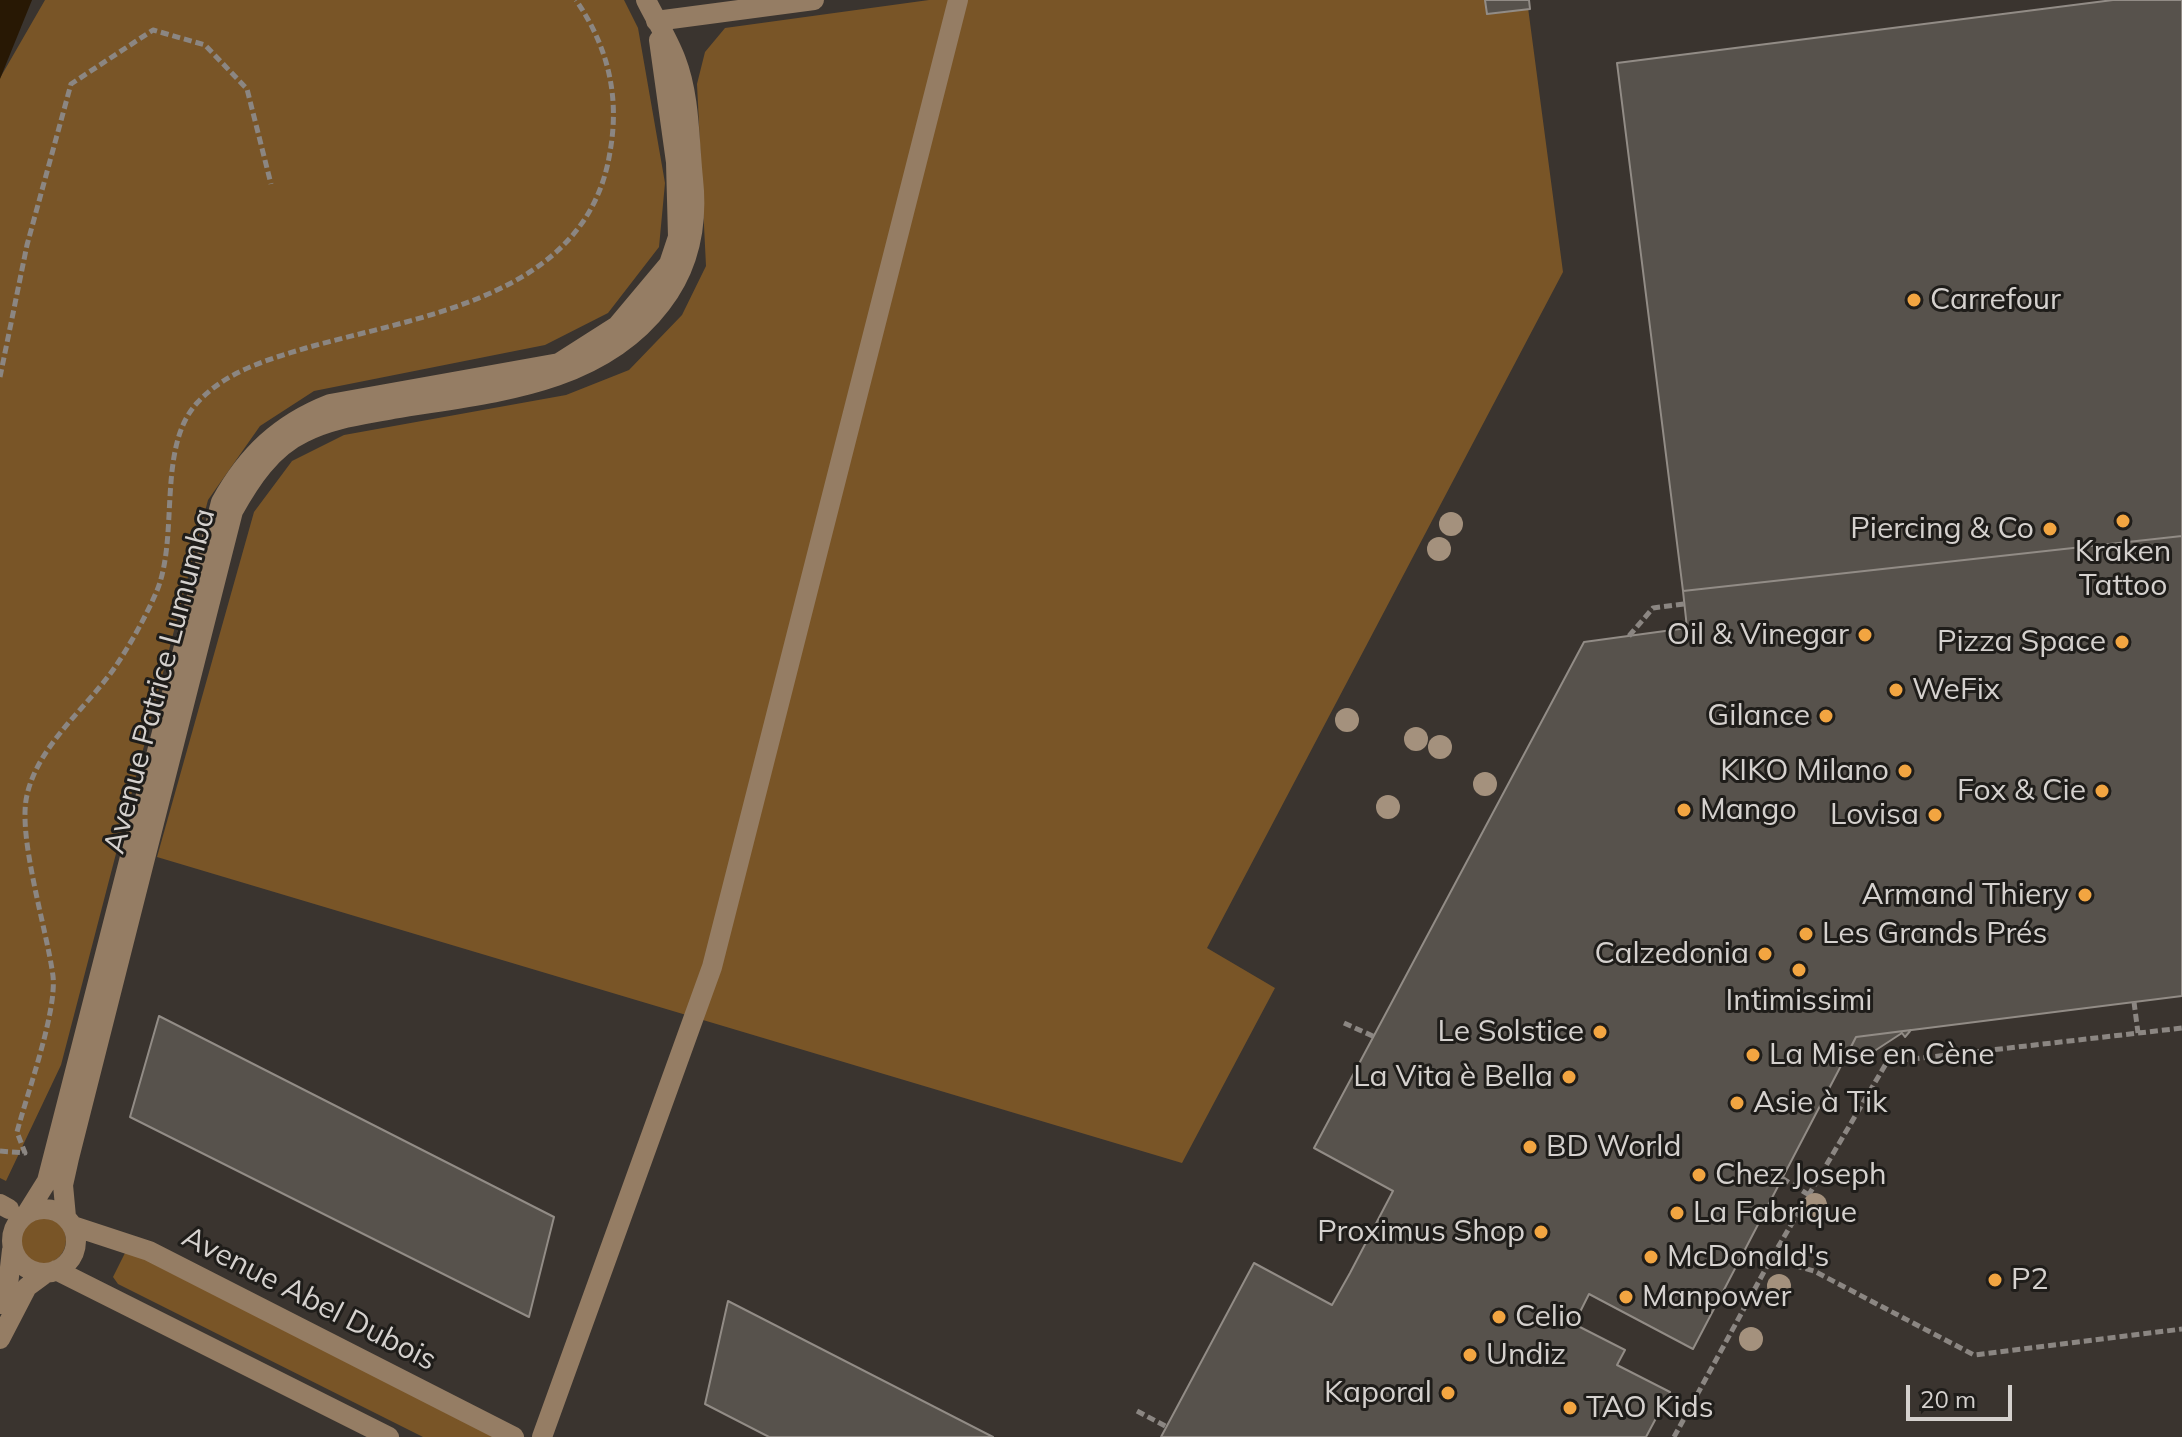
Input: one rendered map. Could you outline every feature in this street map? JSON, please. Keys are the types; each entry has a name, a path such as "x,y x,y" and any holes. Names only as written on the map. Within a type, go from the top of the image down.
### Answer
{"street":[{"name":"Avenue Patrice Lumumba","path":"70,1222 63,1185 69,1158 233,511 255,473 302,433 335,419 532,385 565,375 608,351 650,319 679,281 691,243 695,200 677,61 646,0"},
{"path":"656,21 700,7 814,0"},
{"path":"542,1437 712,967 958,0"},
{"name":"Avenue Patrice Lumumba","path":"12,1209 47,1181 221,502 255,451 273,435 311,412 330,404 559,363 617,326 669,264 678,237 676,162 656,21"},
{"path":"0,1304 8,1285 12,1209 47,1208 70,1222 76,1247 65,1265 27,1287 0,1339"},
{"name":"Avenue Abel Dubois","path":"70,1222 149,1251 514,1437"},
{"path":"12,1250 25,1267 82,1282 389,1437"}],"path":[{"path":"0,1151 25,1153 17,1132 54,980 29,842 26,797 43,758 114,668 157,592 163,568 178,431 194,406 217,382 272,358 493,294 541,266 568,243 607,174 614,131 608,61 598,32 576,0"},
{"path":"0,377 27,245 71,84 153,30 205,45 247,89 271,184"},
{"path":"1629,636 1653,608 1684,604"},
{"path":"2134,1002 2138,1033"},
{"path":"1344,1023 1375,1037"},
{"path":"1674,1437 1771,1259 1887,1062 2182,1028"},
{"path":"1782,1178 1809,1195"},
{"path":"1771,1259 1814,1271 1974,1355 2182,1329"},
{"path":"1137,1411 1167,1427"}],"shaded area":[{"path":"0,0 32,0 0,79"},
{"path":"45,0 624,0 638,28 665,183 659,247 608,313 545,345 314,391 260,426 208,500 61,1065 6,1181 0,1178 0,78"},
{"path":"929,0 1527,0 1563,272 1207,948 1275,988 1182,1163 157,857 254,512 292,461 344,435 566,395 629,370 682,315 706,266 697,84 705,52 725,28"},
{"path":"42,1216 59,1223 66,1240 59,1257 42,1264 25,1257 18,1240 25,1223"},
{"path":"133,1252 497,1437 423,1437 118,1284 113,1277 125,1253"}],"building":[{"path":"1485,0 1529,0 1530,9 1487,14"},
{"name":"Carrefour","path":"2113,0 2182,0 2182,536 1683,591 1617,63"},
{"name":"Les Grands Prés","path":"2182,536 2182,996 1856,1037 1693,1349 1589,1294 1574,1324 1625,1350 1617,1365 1670,1392 1646,1437 1161,1437 1254,1263 1332,1305 1350,1273 1393,1191 1314,1148 1584,642 1687,628 1683,591"},
{"path":"159,1016 554,1217 529,1317 130,1117"},
{"path":"1911,1030 1905,1037 1902,1033 1853,1065 1847,1055 1856,1037"},
{"path":"728,1301 993,1437 769,1437 705,1404"}],"place":[{"name":"Carrefour","path":"1914,300"},
{"name":"Kraken Tattoo","path":"2123,521"},
{"name":"Piercing & Co","path":"2050,529"},
{"name":"Oil & Vinegar","path":"1865,635"},
{"name":"Pizza Space","path":"2122,642"},
{"name":"WeFix","path":"1896,690"},
{"name":"Gilance","path":"1826,716"},
{"name":"KIKO Milano","path":"1905,771"},
{"name":"Fox & Cie","path":"2102,791"},
{"name":"Mango","path":"1684,810"},
{"name":"Lovisa","path":"1935,815"},
{"name":"Armand Thiery","path":"2085,895"},
{"name":"Les Grands Prés","path":"1806,934"},
{"name":"Calzedonia","path":"1765,954"},
{"name":"Intimissimi","path":"1799,970"},
{"name":"Le Solstice","path":"1600,1032"},
{"name":"La Mise en Cène","path":"1753,1055"},
{"name":"La Vita è Bella","path":"1569,1077"},
{"name":"Asie à Tik","path":"1737,1103"},
{"name":"BD World","path":"1530,1147"},
{"name":"Chez Joseph","path":"1699,1175"},
{"name":"La Fabrique","path":"1677,1213"},
{"name":"Proximus Shop","path":"1541,1232"},
{"name":"McDonald's","path":"1651,1257"},
{"name":"P2","path":"1995,1280"},
{"name":"Manpower","path":"1626,1297"},
{"name":"Celio","path":"1499,1317"},
{"name":"Undiz","path":"1470,1355"},
{"name":"Kaporal","path":"1448,1393"},
{"name":"TAO Kids","path":"1570,1408"}]}
